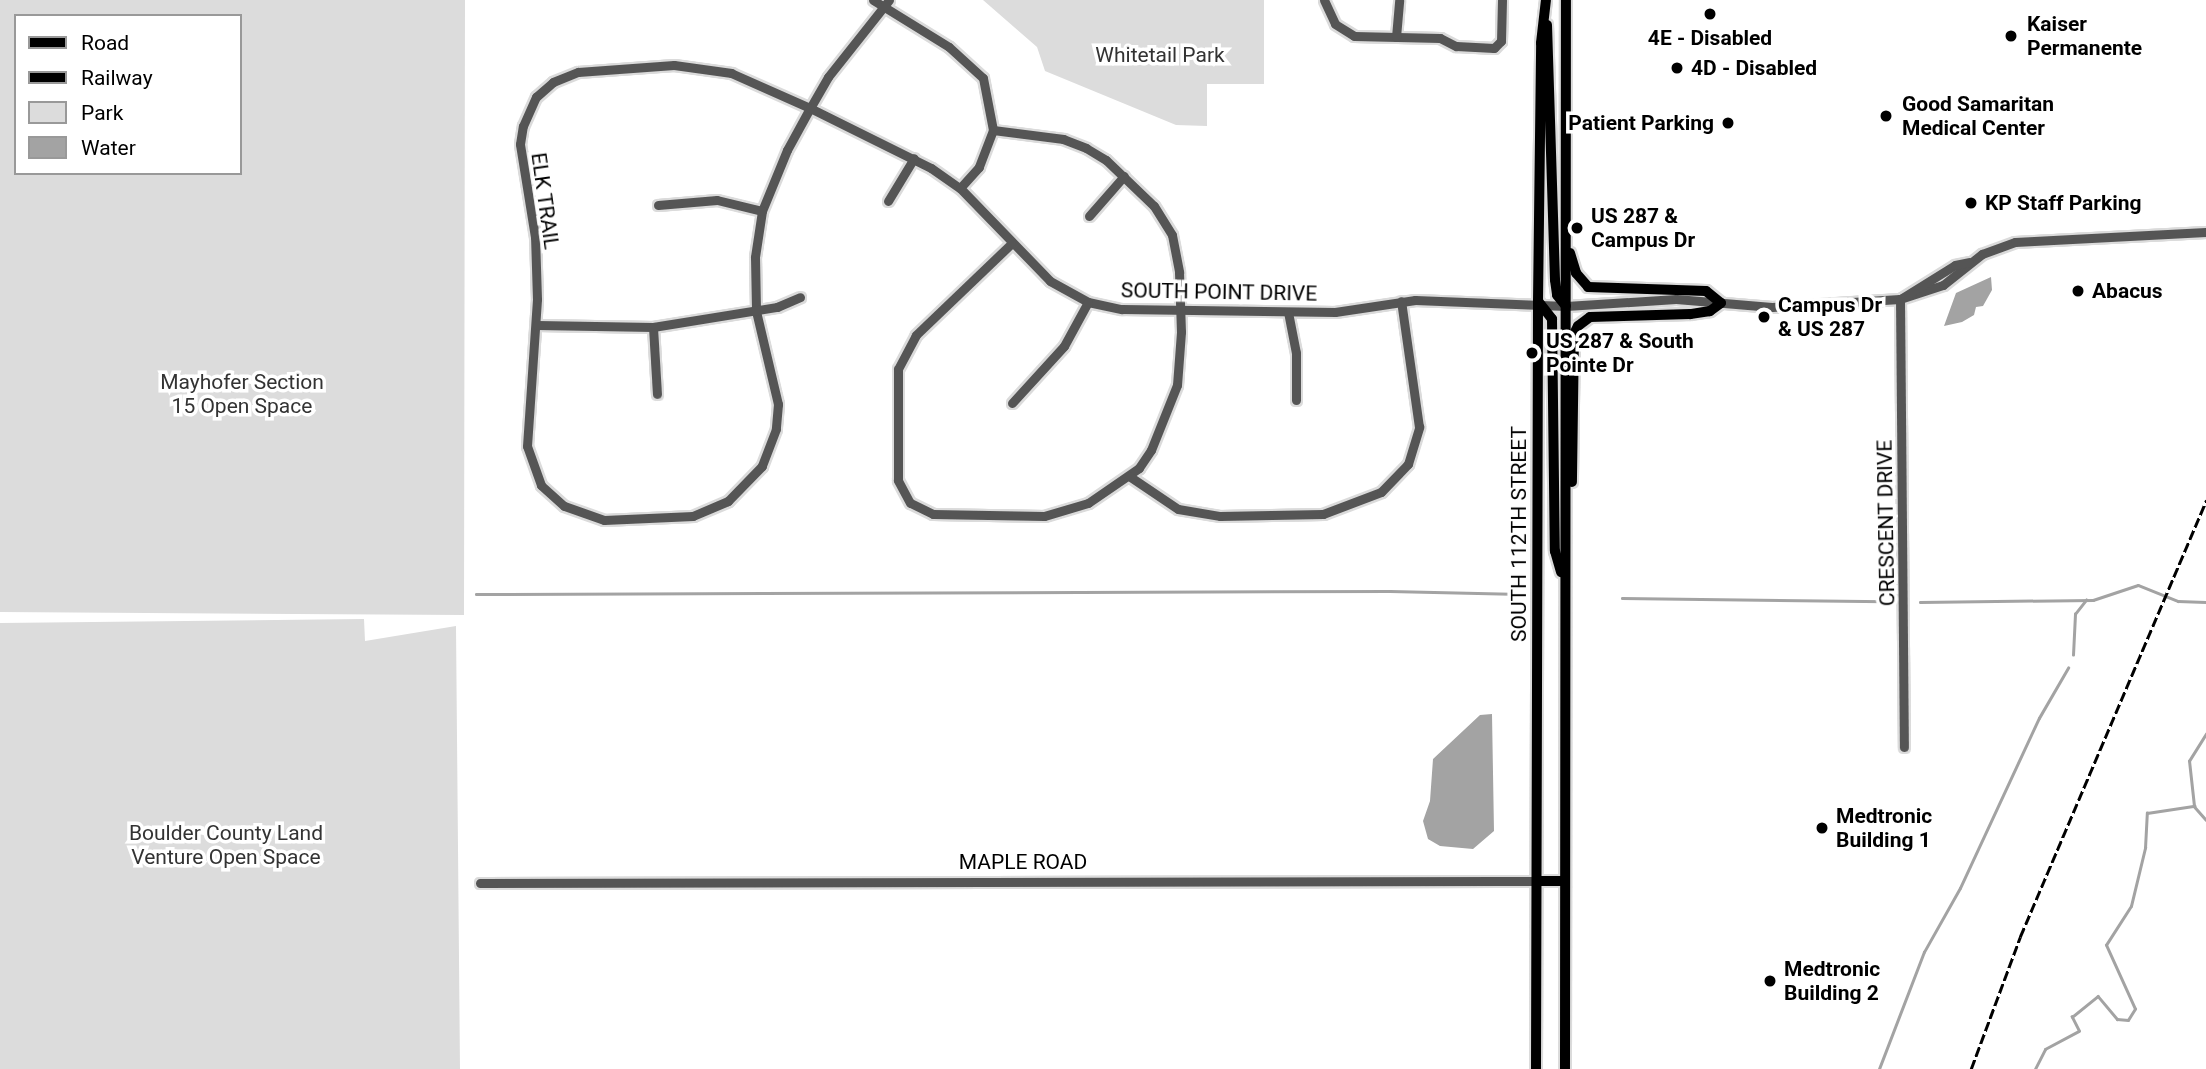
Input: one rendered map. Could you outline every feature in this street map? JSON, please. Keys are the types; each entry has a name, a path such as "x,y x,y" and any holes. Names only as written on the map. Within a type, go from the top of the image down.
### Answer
{"main road":[{"name":"SOUTH 112TH STREET","path":"1536,1069 1539,881 1538,301 1541,43 1546,20 1546,0"},
{"name":"SOUTH 112TH STREET","path":"1565,1069 1563,575 1566,0"},
{"path":"1546,20 1552,92 1555,280 1558,295 1566,306"},
{"path":"1563,575 1569,566 1574,334 1578,326 1590,317 1690,314 1710,311 1721,303 1706,291 1588,287 1576,273 1566,240"},
{"path":"1538,301 1552,319 1555,551 1563,575"},
{"name":"MAPLE ROAD","path":"1539,881 1565,881"}],"street":[{"path":"873,0 886,3 974,67 989,92 993,130 979,167 960,188"},
{"path":"1324,0 1335,24 1354,36 1396,37 1494,48 1501,41 1502,0"},
{"path":"1396,37 1399,0"},
{"name":"ELK TRAIL","path":"810,108 731,73 703,67 578,72 547,86 529,109 520,144 535,237 537,325 527,446 541,485 578,514 604,520 682,518 713,509 750,483 762,466 774,438 778,404 757,311 755,257 762,211 810,108 886,3"},
{"name":"SOUTH POINT DRIVE","path":"810,108 914,158 960,188 1011,244 1051,281 1088,302 1122,309 1335,312 1402,301 1538,301 1566,306 1676,299 1772,307 1900,299"},
{"path":"993,130 1062,139 1106,160 1154,206 1172,235 1180,311 1180,358 1173,400 1151,450 1129,476 1088,503 1044,516 933,514 910,503 898,480 896,383 905,351 945,304 1011,244"},
{"path":"888,201 914,158"},
{"path":"1089,216 1124,176"},
{"path":"658,205 717,200 762,211"},
{"path":"1900,299 1955,265 1970,262 1999,246 2032,239 2206,232"},
{"path":"537,325 653,327 757,311 800,297"},
{"name":"CRESCENT DRIVE","path":"1900,299 1904,747"},
{"path":"1129,476 1178,509 1220,516 1322,514 1381,492 1408,464 1419,427 1420,404 1402,301"},
{"path":"1012,402 1064,346 1088,302"},
{"path":"1288,312 1296,353 1296,400"},
{"path":"653,327 657,394"},
{"name":"MAPLE ROAD","path":"480,883 1539,881"}],"green space":[{"name":"Mayhofer Section 15 Open Space","path":"0,0 465,0 464,615 0,612"},
{"name":"Whitetail Park","path":"983,0 1264,0 1264,84 1207,84 1207,126 1176,125 1045,71 1037,47"},
{"name":"Boulder County Land Venture Open Space","path":"364,619 365,641 456,626 460,1069 0,1069 0,623"}],"water":[{"path":"1991,277 1992,290 1983,306 1976,307 1974,315 1962,322 1944,326 1956,293"},
{"path":"1492,714 1494,831 1473,849 1440,846 1428,839 1423,821 1430,801 1433,759 1480,715"}],"waterway":[{"path":"1920,602 2093,600 2138,585 2178,601 2206,602"},
{"path":"476,594 1390,591 1521,594"},
{"path":"1622,598 1885,601"},
{"path":"2073,655 2075,614 2086,600"},
{"path":"1879,1069 1924,952 1960,888 2039,718 2068,668"},
{"path":"2035,1069 2045,1049 2079,1031 2072,1017 2098,996 2117,1019 2128,1020 2135,1009 2106,945 2131,906 2145,848 2147,813 2194,806 2189,761 2206,734"},
{"path":"2194,806 2206,820"}],"railway":[{"path":"1971,1069 2020,937 2206,500"}],"place":[{"name":"4E - Disabled","path":"1710,14"},
{"name":"Kaiser Permanente","path":"2011,36"},
{"name":"4D - Disabled","path":"1677,68"},
{"name":"Good Samaritan Medical Center","path":"1886,116"},
{"name":"Patient Parking","path":"1728,123"},
{"name":"KP Staff Parking","path":"1971,203"},
{"name":"US 287 & Campus Dr","path":"1577,228"},
{"name":"Abacus","path":"2078,291"},
{"name":"Campus Dr & US 287","path":"1764,317"},
{"name":"US 287 & South Pointe Dr","path":"1532,353"},
{"name":"Medtronic Building 1","path":"1822,828"},
{"name":"Medtronic Building 2","path":"1770,981"}]}
